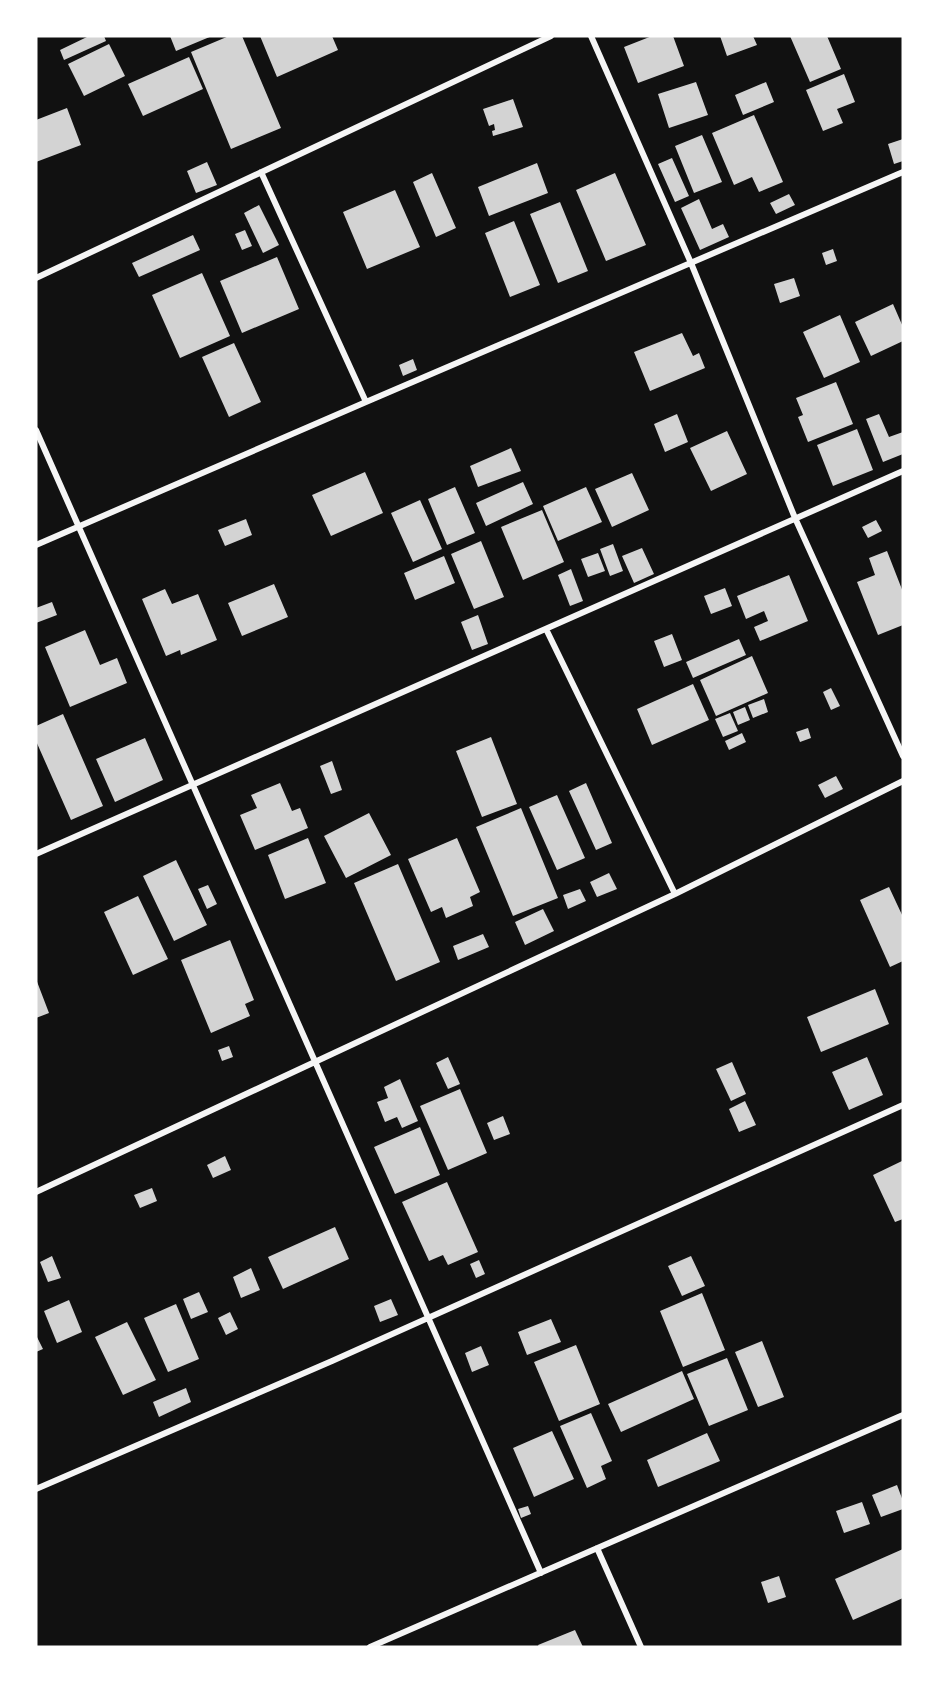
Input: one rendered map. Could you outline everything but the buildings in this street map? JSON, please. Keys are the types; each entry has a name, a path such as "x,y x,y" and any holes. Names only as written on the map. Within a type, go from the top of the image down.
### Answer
{"street":[{"path":"36,278 551,36"},
{"path":"591,36 691,263 795,518 903,756"},
{"path":"261,172 366,402"},
{"path":"36,545 903,172"},
{"path":"36,430 541,1573"},
{"path":"36,854 903,471"},
{"path":"546,629 675,894"},
{"path":"36,1192 675,894 903,781"},
{"path":"36,1489 428,1318 903,1106"},
{"path":"370,1647 903,1415"},
{"path":"597,1548 641,1647"}]}
